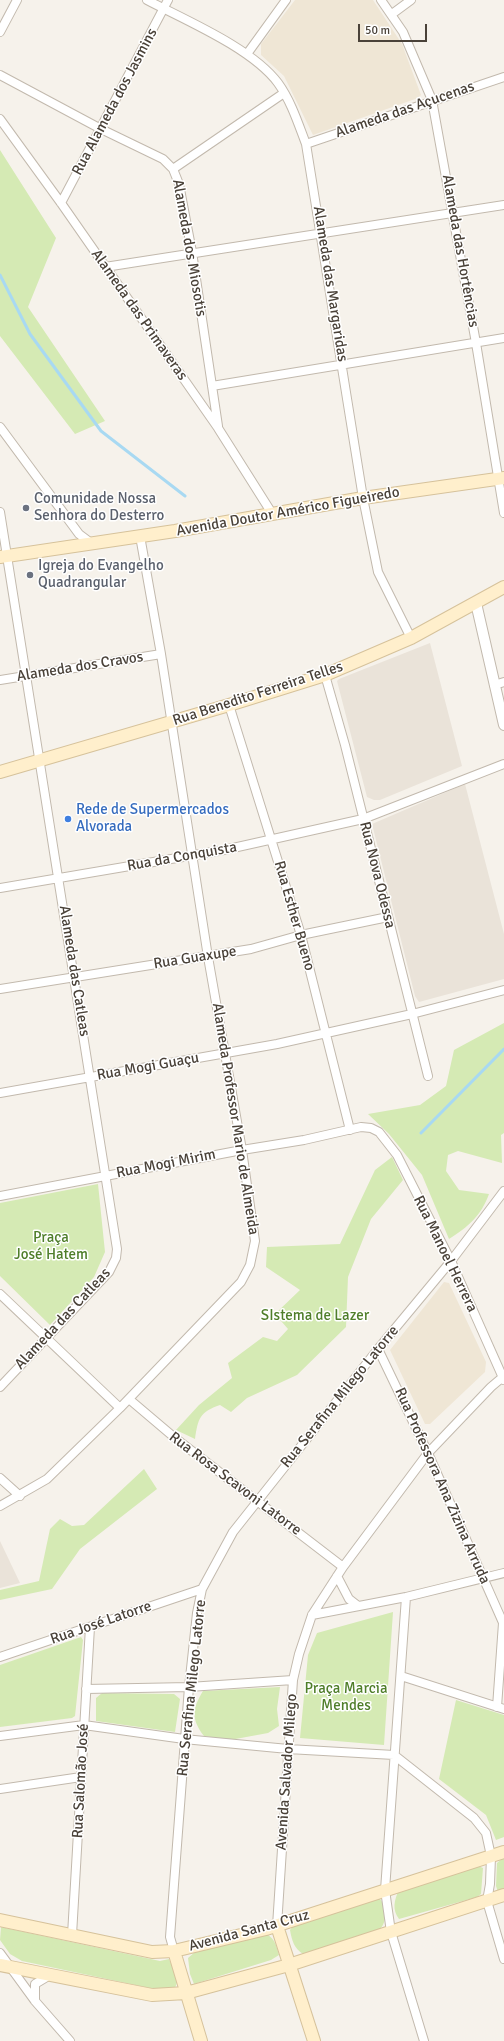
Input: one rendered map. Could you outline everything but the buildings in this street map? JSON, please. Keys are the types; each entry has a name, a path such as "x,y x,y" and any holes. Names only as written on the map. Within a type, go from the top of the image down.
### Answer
{"main road":[{"name":"Avenida Doutor Américo Figueiredo","path":"4,556 273,515 363,498 501,478"},
{"name":"Rua Benedito Ferreira Telles","path":"0,772 229,705 325,675 411,638 504,587"},
{"name":"Avenida Santa Cruz","path":"0,1920 152,1952 174,1951 277,1926 504,1852"},
{"path":"5,1966 152,1995 186,1993 289,1965 504,1895"},
{"name":"Avenida Salvador Milego","path":"277,1926 314,2041"},
{"name":"Rua Serafina Milego Latorre","path":"174,1951 201,2041"}],"street":[{"path":"0,32 17,0"},
{"name":"Alameda das Margaridas","path":"147,0 247,54 274,79 284,93 306,144 343,364 363,498 378,572 411,638"},
{"name":"Rua Alameda dos Jasmins","path":"61,203 168,0"},
{"path":"247,54 286,0"},
{"name":"Alameda das Hortências","path":"381,0 403,32 432,100 454,212 501,478 504,513"},
{"path":"392,14 411,0"},
{"name":"Alameda dos Miosotis","path":"0,74 101,129 163,159 173,169 179,184 192,252 218,428"},
{"name":"Alameda das Açucenas","path":"306,144 432,100 504,77"},
{"path":"173,169 284,93"},
{"name":"Alameda das Primaveras","path":"0,119 61,203 204,407 273,515"},
{"path":"105,267 192,252 322,234 504,205"},
{"path":"212,386 504,338"},
{"path":"204,407 208,408 215,404"},
{"path":"0,427 79,534 91,543"},
{"name":"Alameda das Catleas","path":"0,512 4,556 41,760 90,1077 117,1238 116,1258 109,1272 0,1387"},
{"name":"Alameda Professor Mario de Almeida","path":"0,1506 20,1496 47,1479 120,1408 241,1282 250,1265 255,1241 242,1150 208,956 161,654 140,536"},
{"path":"476,603 504,725"},
{"name":"Alameda dos Cravos","path":"0,680 161,654"},
{"name":"Rua Nova Odessa","path":"325,675 346,745 363,819 428,1076"},
{"path":"494,685 504,682"},
{"name":"Rua Esther Bueno","path":"229,705 301,935 350,1130"},
{"name":"Rua da Conquista","path":"0,888 271,840 363,819 504,764"},
{"name":"Rua Guaxupe","path":"0,989 74,976 251,950 301,935 388,917"},
{"name":"Rua Mogi Guaçu","path":"0,1093 277,1044 326,1031 412,1014 504,990"},
{"name":"Rua Mogi Mirim","path":"0,1196 242,1150 304,1140 361,1127 371,1128 379,1132"},
{"name":"Rua Manoel Herrera","path":"379,1132 397,1154 451,1261 504,1378"},
{"name":"Rua Serafina Milego Latorre","path":"174,1951 170,1936 184,1739 197,1613 202,1589 233,1532 378,1349 451,1261 504,1192"},
{"path":"0,1294 120,1408"},
{"name":"Rua Professora Ana Zizina Arruda","path":"378,1349 428,1453 504,1624"},
{"name":"Avenida Salvador Milego","path":"277,1926 293,1680 299,1654 312,1615 343,1566 428,1453 504,1378"},
{"name":"Rua Rosa Scavoni Latorre","path":"128,1399 175,1438 343,1566"},
{"path":"0,1478 20,1496"},
{"path":"312,1615 406,1597 504,1573"},
{"path":"337,1576 349,1599 358,1606"},
{"name":"Rua José Latorre","path":"0,1657 202,1589"},
{"path":"406,1597 385,1890 391,1932 424,2041"},
{"path":"401,1676 500,1708 504,1624"},
{"name":"Rua Salomão José","path":"72,1935 90,1627"},
{"path":"86,1688 189,1687 293,1680"},
{"path":"0,1736 84,1725 184,1739 288,1749 394,1755 474,1818 486,1833 492,1856 487,1900 504,1959"},
{"path":"0,1789 82,1777"},
{"path":"0,1953 5,1966 70,2041"},
{"path":"35,2001 35,1984 50,1975"}],"shaded area":[{"path":"295,0 373,0 402,44 421,95 418,98 313,135 284,76 261,55 261,44"},
{"path":"430,643 462,766 380,800 374,800 367,797 337,681"},
{"path":"465,784 504,934 504,979 419,1002 415,996 372,824"},
{"path":"444,1282 449,1283 486,1362 485,1372 430,1424 425,1424 390,1350"},
{"path":"0,1541 20,1583 0,1588"}],"green space":[{"path":"0,150 56,238 28,307 105,421 75,434 0,336"},
{"path":"504,1023 504,1133 501,1135 502,1163 458,1151 448,1155 446,1171 459,1190 489,1194 478,1215 462,1230 449,1239 422,1175 389,1134 368,1114 420,1105 446,1086 454,1050"},
{"name":"SIstema de Lazer","path":"392,1157 403,1180 371,1219 348,1277 346,1327 297,1375 247,1398 231,1412 220,1405 208,1410 199,1421 195,1439 176,1430 199,1405 232,1378 228,1363 263,1337 277,1341 288,1329 275,1314 300,1290 266,1267 267,1247 340,1244 375,1170"},
{"name":"Praça José Hatem","path":"98,1184 105,1252 94,1277 50,1325 0,1276 0,1203"},
{"path":"144,1469 157,1489 80,1549 52,1589 0,1600 0,1590 39,1581 50,1529 60,1519 72,1526 84,1525"},
{"name":"Praça Marcia Mendes","path":"393,1612 384,1745 300,1738 308,1655 317,1633"},
{"path":"81,1637 83,1640 75,1716 72,1718 0,1727 0,1665"},
{"path":"280,1687 277,1709 279,1726 268,1733 230,1740 204,1736 197,1724 194,1714 199,1697 203,1691"},
{"path":"102,1693 174,1694 180,1699 175,1732 96,1721 96,1698"},
{"path":"456,1700 504,1715 504,1837 496,1840 486,1815 439,1779"},
{"path":"504,1857 504,1892 498,1892 496,1886 497,1863"},
{"path":"476,1865 483,1868 481,1894 477,1897 399,1919 395,1912 394,1905 399,1890"},
{"path":"378,1897 385,1909 383,1926 380,1929 303,1954 295,1947 290,1930 296,1922"},
{"path":"1,1927 160,1961 169,1959 178,1980 175,1988 159,1990 22,1961 10,1954 0,1940"},
{"path":"263,1933 272,1938 276,1944 279,1955 271,1960 194,1984 190,1974 188,1958 195,1952"}],"waterway":[{"path":"0,275 30,334 101,431 185,496"},
{"path":"421,1133 504,1049"}],"place":[{"name":"Comunidade Nossa Senhora do Desterro","path":"26,508"},
{"name":"Igreja do Evangelho Quadrangular","path":"30,575"},
{"name":"Rede de Supermercados Alvorada","path":"68,819"}]}
